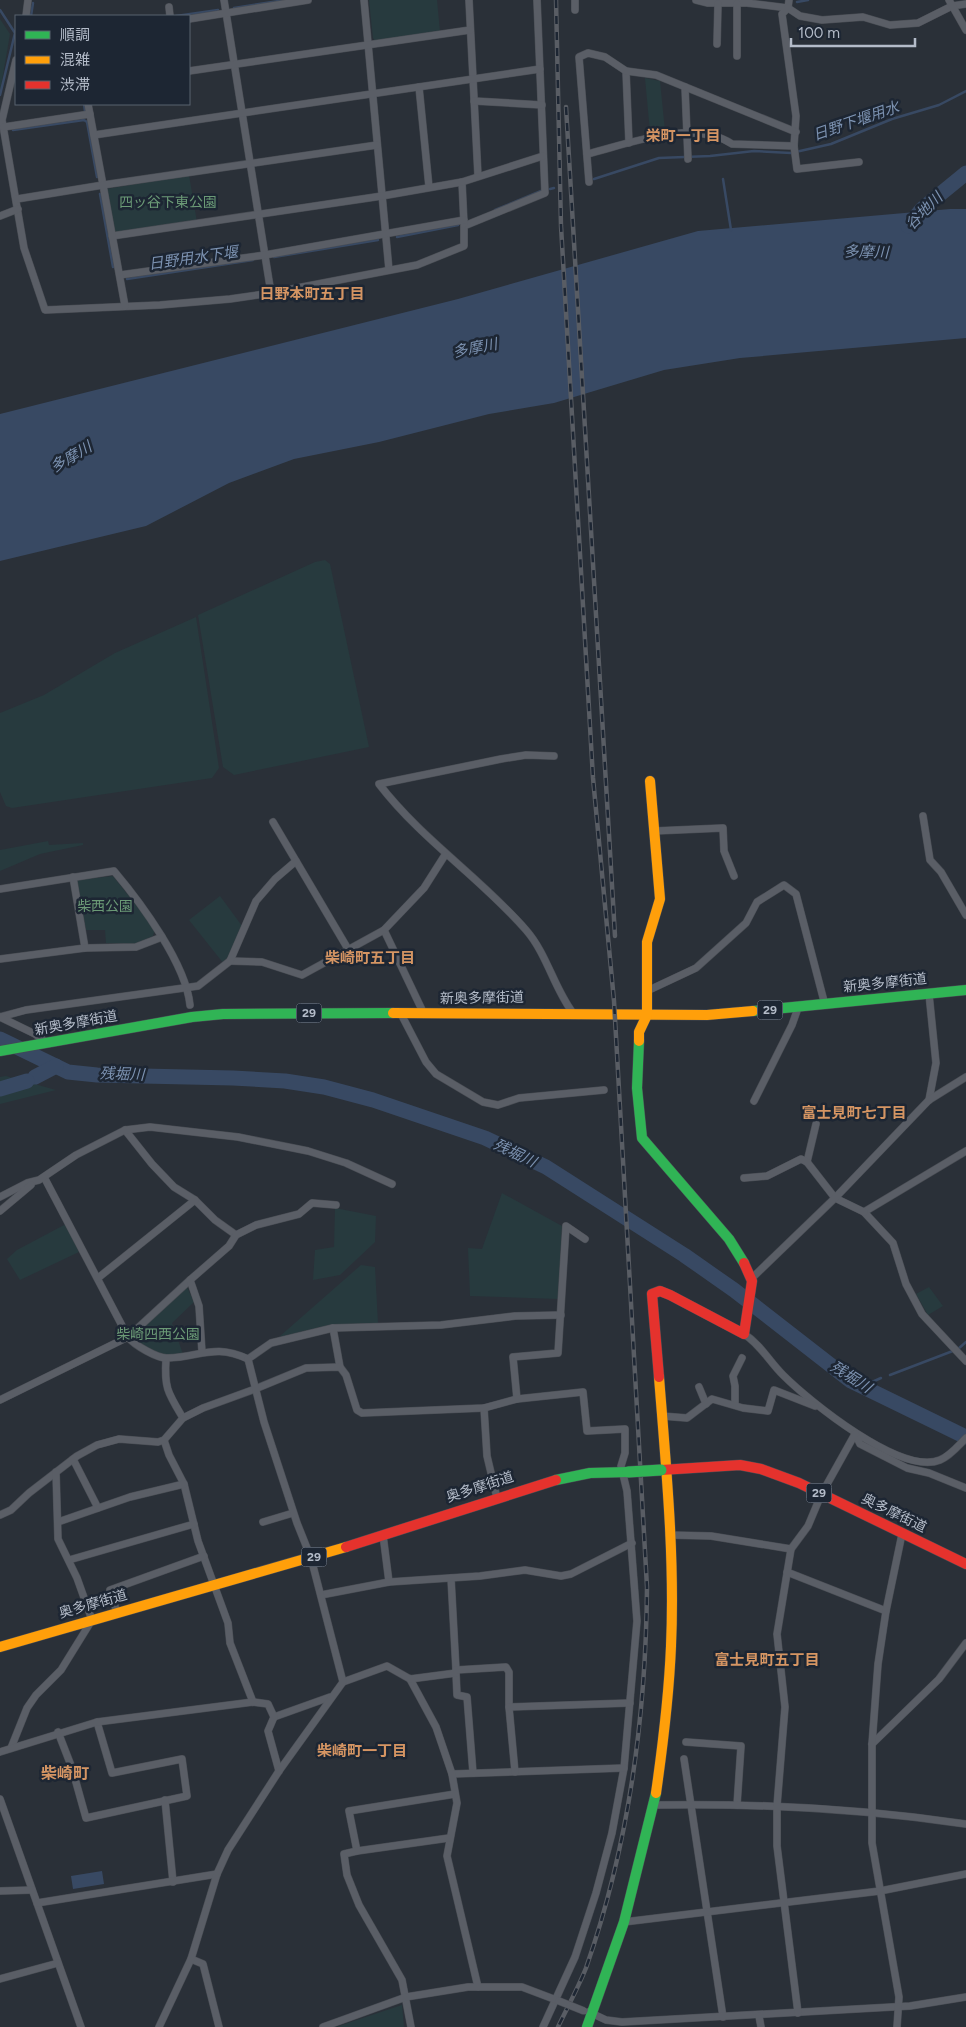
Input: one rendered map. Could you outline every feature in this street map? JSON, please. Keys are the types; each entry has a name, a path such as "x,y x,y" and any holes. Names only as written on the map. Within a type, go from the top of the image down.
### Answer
{"main road":[{"path":"587,2027 589,2012 624,1922 654,1805 663,1744 671,1646 671,1577 669,1535 662,1470 662,1416 652,1294 655,1292 665,1293 745,1329 751,1280 729,1239 642,1138 637,1088 637,1055 639,1032 648,1015 647,942 660,899 650,781"},
{"name":"新奥多摩街道","path":"0,1051 192,1017 223,1014 573,1013 707,1015 798,1008 966,990"},
{"name":"奥多摩街道","path":"0,1647 312,1558 566,1477 590,1474 740,1465 761,1469 821,1495 966,1564"}],"street":[{"path":"26,15 28,0"},
{"path":"224,0 271,293"},
{"path":"190,19 308,0"},
{"path":"364,0 389,270"},
{"path":"469,0 478,176"},
{"path":"120,275 265,255 464,223 545,193 537,0"},
{"path":"575,0 575,10"},
{"path":"696,0 718,4 789,4 800,16 822,20 863,17 890,25 918,23 950,3 966,4"},
{"path":"950,3 966,30"},
{"path":"717,44 718,4"},
{"path":"737,4 737,56"},
{"path":"789,4 782,14 793,92 797,169 859,162"},
{"path":"169,7 170,15"},
{"path":"190,71 470,30"},
{"path":"589,182 580,57 588,53 606,57 626,71 656,76 796,132"},
{"path":"15,64 2,120 24,248 45,310 230,299 417,265 464,246 462,182"},
{"path":"94,135 540,69"},
{"path":"626,71 629,143"},
{"path":"419,87 429,187"},
{"path":"685,87 688,156"},
{"path":"474,101 542,105"},
{"path":"88,105 125,306"},
{"path":"4,127 90,114"},
{"path":"586,154 670,133 688,132 725,139 732,144 795,151"},
{"path":"17,199 377,146"},
{"path":"112,236 382,196 462,182 543,156"},
{"path":"0,216 18,209"},
{"path":"554,756 526,755 379,784 395,805 528,932 564,1000 573,1013"},
{"path":"923,816 930,860 941,872 966,915"},
{"path":"273,822 348,949"},
{"path":"654,831 723,828 724,851 734,876"},
{"path":"230,961 262,962 302,975 384,930 424,888 445,854"},
{"path":"0,1017 26,1010 198,986 230,961 256,901 275,879 296,861"},
{"path":"0,889 114,871 162,937 189,988 190,1005"},
{"path":"73,877 85,948"},
{"path":"647,991 696,968 746,923 757,902 784,885 796,894 825,1005"},
{"path":"384,930 424,1014"},
{"path":"0,959 85,948 136,947 162,937"},
{"path":"929,994 936,1063 929,1100"},
{"path":"754,1101 792,1025 798,1008"},
{"path":"401,1014 426,1062 436,1074 483,1102 498,1105 520,1098 604,1090"},
{"path":"0,1017 35,1034 47,1043"},
{"path":"751,1280 835,1198 929,1100 966,1077"},
{"path":"806,1162 816,1124"},
{"path":"0,1211 41,1178 76,1155 125,1130 150,1126 238,1137 308,1151 346,1163 392,1184"},
{"path":"125,1130 152,1164 174,1187 195,1200 215,1220 236,1234"},
{"path":"864,1212 966,1151"},
{"path":"744,1178 766,1176 801,1159 806,1162 835,1198 864,1212 893,1243 906,1284 922,1314 957,1349 966,1361"},
{"path":"0,1197 41,1178"},
{"path":"41,1178 98,1278 128,1337 134,1344 166,1359 202,1352 232,1352 248,1359"},
{"path":"98,1278 195,1200"},
{"path":"0,1400 128,1337 229,1246 236,1234 256,1225 299,1214 312,1203 336,1205"},
{"path":"517,1399 513,1357 558,1353 562,1315 566,1226 585,1238"},
{"path":"190,1280 199,1306 202,1352"},
{"path":"248,1359 271,1343 333,1328 441,1325 506,1319 514,1316 562,1315"},
{"path":"333,1328 340,1367 346,1375 357,1410 362,1413 484,1408 517,1399 583,1392 587,1431 625,1429 625,1453 621,1466 626,1473 637,1621 624,1768 612,1833 596,1893 575,1957 557,2001 543,2027"},
{"path":"745,1329 788,1379 838,1422"},
{"path":"735,1405 733,1376 742,1358"},
{"path":"166,1359 164,1380 169,1394 183,1418"},
{"path":"248,1359 255,1390 293,1513 312,1558 343,1682"},
{"path":"0,1515 11,1510 29,1493 86,1450 108,1441 119,1440 150,1443 164,1440 183,1418 203,1408 255,1390 306,1368 340,1367"},
{"path":"699,1387 706,1404"},
{"path":"662,1416 687,1418 712,1399 768,1411 774,1390 811,1404 855,1434 893,1452 919,1461 940,1461 966,1438"},
{"path":"484,1408 487,1456 497,1498"},
{"path":"855,1434 860,1444 908,1468 929,1473 966,1488"},
{"path":"798,2013 786,1903 777,1846 777,1806 786,1707 777,1634 791,1549 808,1526 821,1495 855,1434"},
{"path":"164,1440 168,1455 184,1484 204,1556 228,1624 230,1643 253,1702"},
{"path":"73,1459 98,1508"},
{"path":"11,1748 27,1708 36,1695 62,1670 92,1620 86,1599 58,1539 56,1472"},
{"path":"58,1522 98,1508 184,1484"},
{"path":"263,1522 293,1513"},
{"path":"69,1560 194,1524"},
{"path":"897,2027 899,1997 872,1843 871,1812 872,1744 878,1664 886,1611 902,1534"},
{"path":"383,1535 389,1582"},
{"path":"669,1535 711,1536 791,1549"},
{"path":"321,1595 389,1582 525,1570 561,1576 571,1574 632,1543"},
{"path":"118,1613 110,1590 204,1556"},
{"path":"787,1572 886,1611"},
{"path":"451,1578 457,1695 467,1697 473,1773"},
{"path":"872,1744 938,1679 966,1643"},
{"path":"159,2027 191,1960 217,1874 228,1850 279,1771 343,1682 387,1666 410,1679 436,1726 452,1774 457,1803 447,1856 478,1987"},
{"path":"410,1679 456,1672 506,1668 509,1672 509,1707 515,1772"},
{"path":"274,1717 330,1698"},
{"path":"0,1752 58,1732 97,1722 253,1702 268,1704 274,1717 268,1731 279,1771"},
{"path":"509,1707 630,1703"},
{"path":"58,1732 72,1768 86,1818 187,1796 182,1759 112,1773 97,1722"},
{"path":"686,1742 741,1746 737,1805"},
{"path":"684,1759 709,1912 723,2017"},
{"path":"452,1774 624,1768"},
{"path":"357,1851 349,1810 455,1794"},
{"path":"0,1799 81,2027"},
{"path":"165,1800 173,1882"},
{"path":"654,1805 777,1806 871,1812 966,1824"},
{"path":"411,2027 402,1980 359,1905 347,1875 344,1854 449,1838"},
{"path":"37,1903 217,1874"},
{"path":"624,1922 880,1891 966,1874"},
{"path":"0,1891 32,1890"},
{"path":"191,1960 202,1964 219,2027"},
{"path":"0,1979 58,1963"},
{"path":"323,2027 406,1998 478,1987 522,1987 606,2020 622,2022 898,2007 966,1998"},
{"path":"759,2016 760,2027"}],"green space":[{"path":"369,0 437,0 440,32 376,42 373,38"},
{"path":"0,19 10,34 0,92"},
{"path":"645,78 660,81 665,131 650,132"},
{"name":"四ッ谷下東公園","path":"189,175 197,222 114,234 106,189"},
{"path":"325,560 330,564 369,747 234,775 223,767 198,615 315,562"},
{"path":"196,617 219,768 212,778 12,808 6,806 0,792 0,713 44,695 115,653"},
{"path":"48,841 49,845 83,843 83,845 40,854 0,871 0,850"},
{"name":"柴西公園","path":"113,876 155,929 153,936 135,944 106,943 105,930 86,930 77,880"},
{"path":"220,896 242,926 224,964 189,920"},
{"path":"6,1076 56,1090 0,1104 0,1077"},
{"path":"502,1193 562,1226 558,1299 470,1296 468,1248 482,1249"},
{"path":"335,1208 376,1216 375,1242 340,1275 313,1280 315,1250 334,1247"},
{"path":"66,1224 79,1252 20,1280 7,1259 17,1250"},
{"path":"361,1265 375,1267 378,1324 331,1325 279,1337"},
{"name":"柴崎四西公園","path":"186,1285 194,1302 172,1323 183,1354 168,1358 136,1343 132,1335"},
{"path":"929,1287 943,1306 928,1315 916,1294"},
{"path":"402,2005 404,2027 336,2027"}],"water":[{"name":"多摩川","path":"966,209 966,338 740,358 664,370 554,403 489,414 379,442 294,459 229,483 146,526 0,561 0,414 458,299 698,231"},
{"path":"102,1871 104,1884 73,1889 71,1876"}],"waterway":[{"path":"234,8 285,0"},
{"path":"797,2 808,0"},
{"name":"日野用水下堰","path":"31,15 33,3"},
{"path":"0,10 15,33 0,95"},
{"path":"183,15 218,10"},
{"name":"日野下堰用水","path":"594,179 659,158 710,156 754,151 791,153 831,144 892,119 939,105 966,91"},
{"name":"日野用水下堰","path":"84,105 85,111"},
{"path":"13,130 84,120 87,122 97,177"},
{"name":"谷地川","path":"908,226 922,209 966,173"},
{"name":"日野下堰用水","path":"723,179 731,230"},
{"name":"日野用水下堰","path":"550,189 554,188"},
{"name":"日野用水下堰","path":"495,210 541,191"},
{"name":"日野用水下堰","path":"100,194 113,267"},
{"name":"日野用水下堰","path":"397,237 458,225"},
{"name":"日野用水下堰","path":"274,257 378,240"},
{"name":"日野用水下堰","path":"127,279 253,260"},
{"name":"残堀川","path":"0,1039 68,1072 97,1075 285,1081 324,1087 373,1100 485,1138 546,1167 684,1255 734,1290 851,1381 966,1437"},
{"path":"35,1077 56,1066"},
{"path":"0,1089 27,1081"},
{"path":"890,1375 958,1349 966,1342"},
{"path":"863,1386 881,1378"}],"railway":[{"path":"556,0 561,226 593,778 614,1001 647,1587 646,1636 639,1732 624,1828 614,1875 586,1968 558,2027"},
{"path":"566,107 615,936"}],"traffic: fast":[{"path":"753,1011 966,990"},
{"path":"0,1051 192,1017 223,1014 393,1013"},
{"path":"639,1041 637,1088 642,1138 729,1239 744,1263"},
{"path":"628,1472 661,1470"},
{"path":"556,1480 590,1473 628,1472"},
{"path":"587,2027 624,1922 656,1793"}],"traffic: slow":[{"path":"639,1041 639,1032 647,1015 647,942 660,899 650,781"},
{"path":"393,1013 707,1015 753,1011"},
{"path":"656,1793 667,1701 672,1613 669,1512 659,1377"},
{"path":"0,1647 346,1547"}],"traffic: jam":[{"path":"659,1377 652,1294 660,1291 670,1295 744,1334 752,1281 744,1263"},
{"path":"661,1470 740,1465 761,1469 799,1483 966,1564"},
{"path":"346,1547 556,1480"}],"district":[{"name":"栄町一丁目","path":"683,136"},
{"name":"日野本町五丁目","path":"312,294"},
{"name":"柴崎町五丁目","path":"370,958"},
{"name":"富士見町七丁目","path":"854,1113"},
{"name":"富士見町五丁目","path":"767,1660"},
{"name":"柴崎町一丁目","path":"362,1751"},
{"name":"柴崎町","path":"65,1773"}]}
